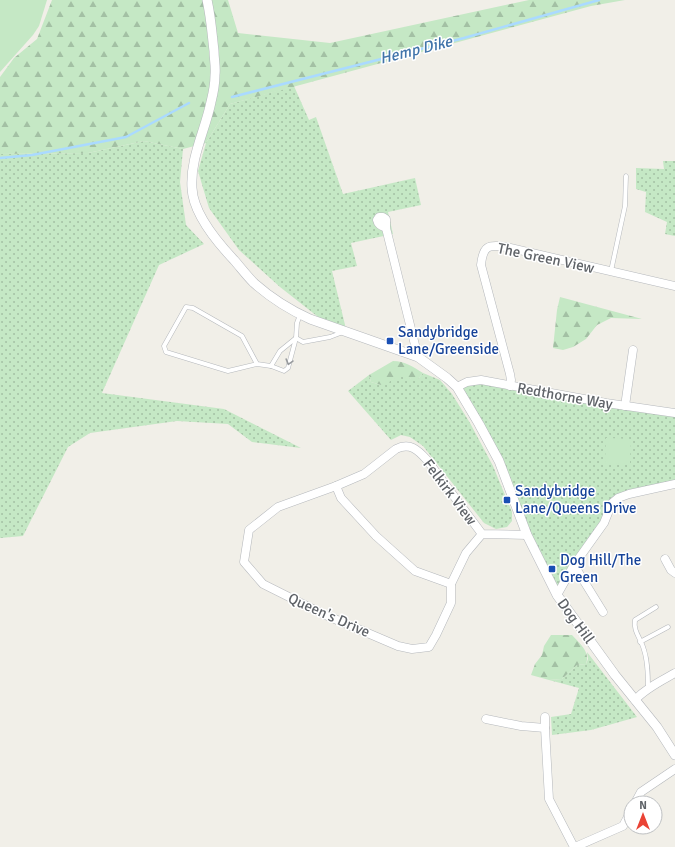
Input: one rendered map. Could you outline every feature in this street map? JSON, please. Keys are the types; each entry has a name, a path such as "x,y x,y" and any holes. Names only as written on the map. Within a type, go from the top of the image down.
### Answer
{"street":[{"name":"Dog Hill","path":"207,0 211,17 215,75 211,102 198,146 193,170 192,189 197,208 204,222 216,239 255,283 278,302 300,314 345,332 418,357 441,373 457,388 499,461 528,535 557,595 615,675 657,727 675,755"},
{"path":"386,228 418,357"},
{"name":"The Green View","path":"510,386 510,374 481,265 485,250 490,246 496,245 675,286"},
{"path":"624,406 633,350"},
{"name":"Redthorne Way","path":"457,388 474,380 493,382 606,403 675,413"},
{"name":"Felkirk View","path":"336,486 364,474 396,449 402,446 408,446 418,450 427,460 482,534 528,535"},
{"path":"557,595 574,565 604,523 612,503 618,498 629,494 675,484"},
{"path":"336,486 341,498 376,536 415,571 451,584"},
{"name":"Queen's Drive","path":"336,486 278,507 249,530 244,562 262,584 323,614 398,646 412,650 429,646 451,604 451,584 466,553 482,534"},
{"path":"665,559 671,570 675,573"},
{"path":"574,565 603,612"},
{"path":"634,700 648,688 675,673"},
{"path":"500,722 502,713"},
{"path":"545,717 549,799 575,847 623,826"},
{"path":"486,719 521,726 545,728"},
{"path":"639,795 641,792 675,769"}],"lane":[{"path":"611,272 625,206 626,176"},
{"path":"257,364 242,336 193,308 186,308 164,346 166,352 228,371 257,364 271,366 284,371 288,368 296,338 297,323 300,314"},
{"path":"296,338 303,342 330,337 345,332"},
{"path":"271,366 280,351 296,338"},
{"path":"648,688 647,662 644,649 634,626 635,620 656,607"},
{"path":"640,642 668,627"}],"green space":[{"path":"0,0 47,0 39,26 33,35 0,72"},
{"path":"52,0 228,0 238,33 330,43 529,0 625,0 591,6 230,104 206,143 183,149 144,141 88,153 0,154 0,77 14,58 37,39"},
{"path":"294,86 309,120 316,117 343,194 415,178 421,205 388,212 393,234 351,243 357,266 332,271 346,329 322,320 280,287 239,250 209,208 198,171 206,143 230,104"},
{"path":"144,141 183,149 180,182 186,225 204,244 159,265 102,393 224,409 301,448 252,442 228,424 177,421 90,433 68,447 23,536 0,538 0,154 88,153"},
{"path":"663,161 675,161 675,236 665,234 667,222 645,212 646,192 636,189 636,168 664,169"},
{"path":"560,297 642,319 611,318 597,325 586,339 573,347 563,350 553,348 557,310"},
{"path":"393,361 405,363 423,373 418,379 411,379 401,376 390,381 388,385 381,385 371,382 369,375"},
{"path":"423,373 440,380 452,394 470,423 493,466 512,512 512,521 507,527 496,529 484,523 423,446 410,437 401,435 391,440 348,391 369,375 371,382 381,385 401,375 411,379 418,379"},
{"path":"467,382 675,413 675,484 618,498 557,595 499,461 457,387"},
{"path":"606,438 631,439 630,464 605,463"},
{"path":"551,635 572,635 586,652 586,664 577,665 562,679 549,680 531,675 535,664 542,655 544,646"},
{"path":"587,652 637,717 591,730 552,735 551,717 571,714 579,688 549,680 562,679 577,665 586,664 588,659"}],"waterway":[{"name":"Hemp Dike","path":"232,97 464,38 599,0"},
{"path":"0,158 32,155 126,137 189,103"}],"place":[{"name":"Sandybridge Lane/Greenside","path":"390,341"},
{"name":"Sandybridge Lane/Queens Drive","path":"507,500"},
{"name":"Dog Hill/The Green","path":"552,569"}]}
